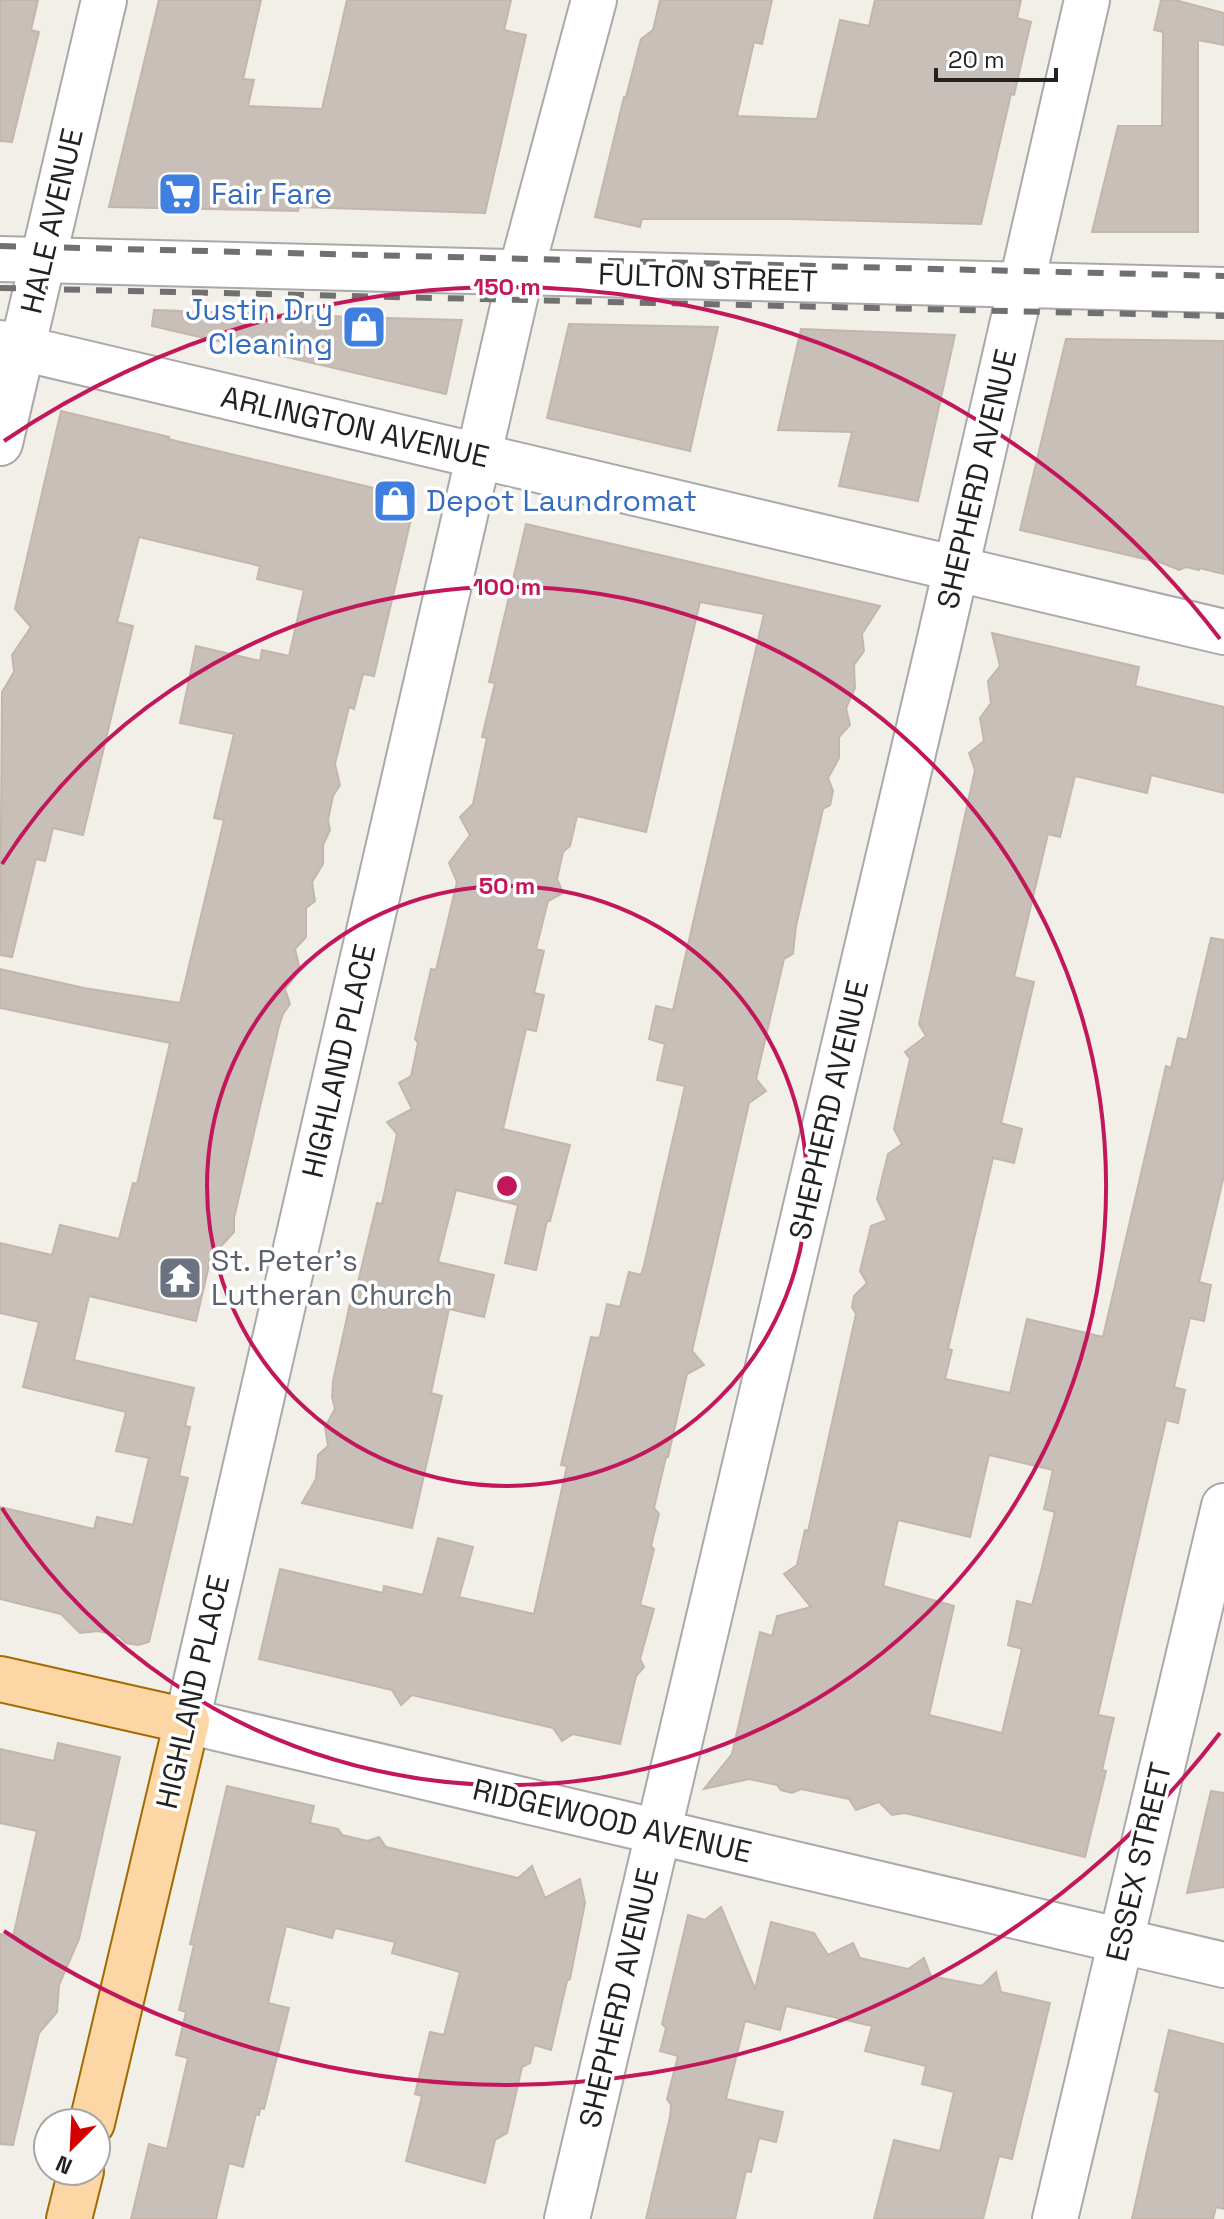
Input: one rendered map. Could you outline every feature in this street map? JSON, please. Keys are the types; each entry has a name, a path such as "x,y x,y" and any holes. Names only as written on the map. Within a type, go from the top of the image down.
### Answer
{"main road":[{"name":"RIDGEWOOD AVENUE","path":"0,1679 187,1721"},
{"name":"HIGHLAND PLACE","path":"96,2107 187,1721"},
{"path":"69,2219 77,2187"}],"street":[{"name":"HALE AVENUE","path":"0,443 21,261 104,0"},
{"name":"HIGHLAND PLACE","path":"187,1721 521,272 594,0"},
{"name":"SHEPHERD AVENUE","path":"567,2219 957,568 1087,0"},
{"name":"FULTON STREET","path":"21,261 1224,290"},
{"name":"ARLINGTON AVENUE","path":"11,345 1224,632"},
{"name":"ESSEX STREET","path":"1055,2219 1224,1506"},
{"name":"RIDGEWOOD AVENUE","path":"187,1721 1224,1965"}],"building":[{"path":"0,0 38,0 31,30 39,32 12,142 0,141"},
{"path":"159,0 261,0 243,79 254,80 248,106 322,109 347,0 511,0 504,30 526,35 485,213 299,207 298,211 109,207"},
{"path":"660,0 772,0 762,44 754,42 737,116 817,119 840,20 869,26 875,0 1021,0 1017,18 1031,22 981,224 642,219 640,227 595,217 641,39 653,30"},
{"path":"1161,0 1175,0 1224,13 1224,45 1198,40 1198,232 1092,232 1118,126 1162,126 1163,32 1154,30"},
{"path":"154,310 462,320 446,394 152,326"},
{"path":"569,324 718,327 690,451 547,418"},
{"path":"801,329 955,335 918,501 839,486 852,432 778,430"},
{"path":"1066,339 1224,341 1224,574 1199,568 1179,570 1162,563 1020,530"},
{"path":"61,411 416,498 374,676 363,674 354,709 349,707 335,764 340,785 333,796 328,820 330,830 323,845 323,864 312,882 315,901 306,908 306,937 295,949 300,970 285,989 290,1004 279,1026 234,1218 234,1232 211,1257 196,1321 89,1296 74,1360 194,1388 185,1426 190,1427 179,1476 188,1478 149,1642 138,1645 98,1631 80,1633 61,1614 0,1599 0,1507 94,1529 97,1517 133,1525 149,1458 116,1451 126,1412 23,1387 39,1322 0,1313 0,1243 52,1255 60,1225 119,1239 133,1183 137,1184 170,1043 0,1008 0,969 84,988 180,1003 224,820 214,818 234,734 180,723 196,646 260,661 262,650 289,656 304,590 257,579 260,566 139,537 117,622 133,626 83,835 53,828 45,861 36,859 12,957 0,955 2,692 14,672 12,655 31,627 15,609"},
{"path":"526,524 880,606 862,634 864,651 854,665 855,688 846,708 850,725 839,737 839,758 828,778 833,791 830,805 823,809 796,926 793,954 784,959 756,1079 766,1091 749,1103 692,1351 704,1365 687,1374 654,1508 659,1514 651,1546 654,1549 640,1605 654,1609 640,1659 644,1667 636,1676 620,1744 573,1734 562,1741 553,1728 412,1695 401,1705 392,1690 259,1659 280,1569 383,1593 384,1586 423,1595 438,1538 473,1547 459,1597 534,1614 567,1466 561,1465 591,1337 600,1336 607,1304 620,1307 629,1272 641,1275 644,1265 685,1086 657,1080 665,1044 649,1039 656,1006 673,1010 764,614 700,602 646,832 577,816 570,846 563,852 557,879 563,893 548,901 536,949 544,951 534,993 544,995 536,1031 526,1029 503,1129 570,1145 536,1270 505,1263 518,1205 456,1190 438,1262 494,1275 484,1317 449,1309 431,1393 442,1396 412,1528 302,1503 316,1479 318,1455 328,1446 325,1427 335,1409 333,1381 351,1299 354,1299 377,1203 382,1204 397,1134 387,1122 412,1109 399,1083 411,1076 418,1043 415,1039 431,969 436,970 457,882 449,863 470,835 460,817 473,804 487,738 482,737 495,683 489,682"},
{"path":"992,633 1139,667 1135,686 1224,707 1224,793 1151,775 1147,793 1075,776 1060,837 1048,834 1014,977 1034,982 1001,1123 1022,1129 1014,1163 993,1158 948,1349 952,1350 945,1379 1010,1393 1027,1319 1103,1337 1166,1066 1171,1068 1178,1038 1187,1040 1211,938 1224,940 1224,1175 1199,1282 1211,1285 1204,1321 1190,1318 1174,1387 1185,1390 1178,1423 1166,1420 1098,1715 1114,1718 1102,1770 1106,1771 1085,1857 905,1813 892,1815 879,1802 856,1810 849,1799 801,1789 792,1793 781,1790 777,1785 749,1779 704,1789 732,1754 760,1632 772,1636 777,1616 811,1607 784,1574 797,1565 805,1530 808,1531 856,1314 852,1307 854,1296 867,1283 860,1271 871,1226 887,1220 877,1199 888,1154 902,1144 894,1129 910,1059 905,1052 926,1036 919,1024 975,770 969,753 984,741 980,718 991,703 988,681 1000,666","holes":["989,1455 1053,1470 1044,1509 1055,1512 1042,1567 1032,1605 1017,1601 1008,1645 1022,1649 1002,1733 929,1715 954,1606 883,1586 898,1520 970,1537"]},
{"path":"58,1743 120,1757 79,1939 59,1985 57,2012 39,2033 13,2145 0,2144 0,1934 13,1937 37,1831 0,1823 0,1749 54,1761"},
{"path":"227,1786 314,1806 310,1823 338,1829 342,1835 368,1841 379,1837 386,1847 518,1878 532,1866 545,1898 580,1879 585,1903 570,1979 551,2050 534,2045 530,2063 522,2067 507,2133 495,2140 485,2183 406,2161 422,2096 415,2094 430,2032 444,2035 460,1972 392,1953 395,1942 335,1928 332,1938 286,1926 268,2003 289,2008 264,2109 260,2108 259,2115 256,2114 243,2167 229,2163 216,2219 131,2219 149,2144 167,2149 188,2058 176,2055 186,2012 179,2010 194,1945 190,1944"},
{"path":"1211,1791 1224,1793 1224,1887 1187,1893"},
{"path":"721,1907 755,1989 771,1922 814,1933 828,1955 853,1943 860,1958 908,1969 924,1958 931,1976 982,1986 996,1972 1001,1992 1050,2003 1012,2159 999,2156 983,2219 874,2219 894,2140 940,2151 954,2092 922,2084 926,2066 865,2051 872,2026 786,2006 780,2030 745,2021 726,2099 783,2112 776,2142 759,2138 751,2172 746,2171 735,2219 646,2219 670,2117 671,2105 667,2099 678,2056 660,2051 666,2028 662,2024 688,1915 705,1920"},
{"path":"1169,2030 1224,2044 1224,2209 1216,2207 1213,2219 1132,2219 1160,2093 1155,2091"}],"railway":[{"path":"0,246 1224,276"},
{"path":"0,288 1224,316"}],"place":[{"name":"Fair Fare","path":"180,194"},
{"name":"Justin Dry Cleaning","path":"364,327"},
{"name":"Depot Laundromat","path":"395,501"},
{"name":"St. Peter's Lutheran Church","path":"180,1278"}]}
